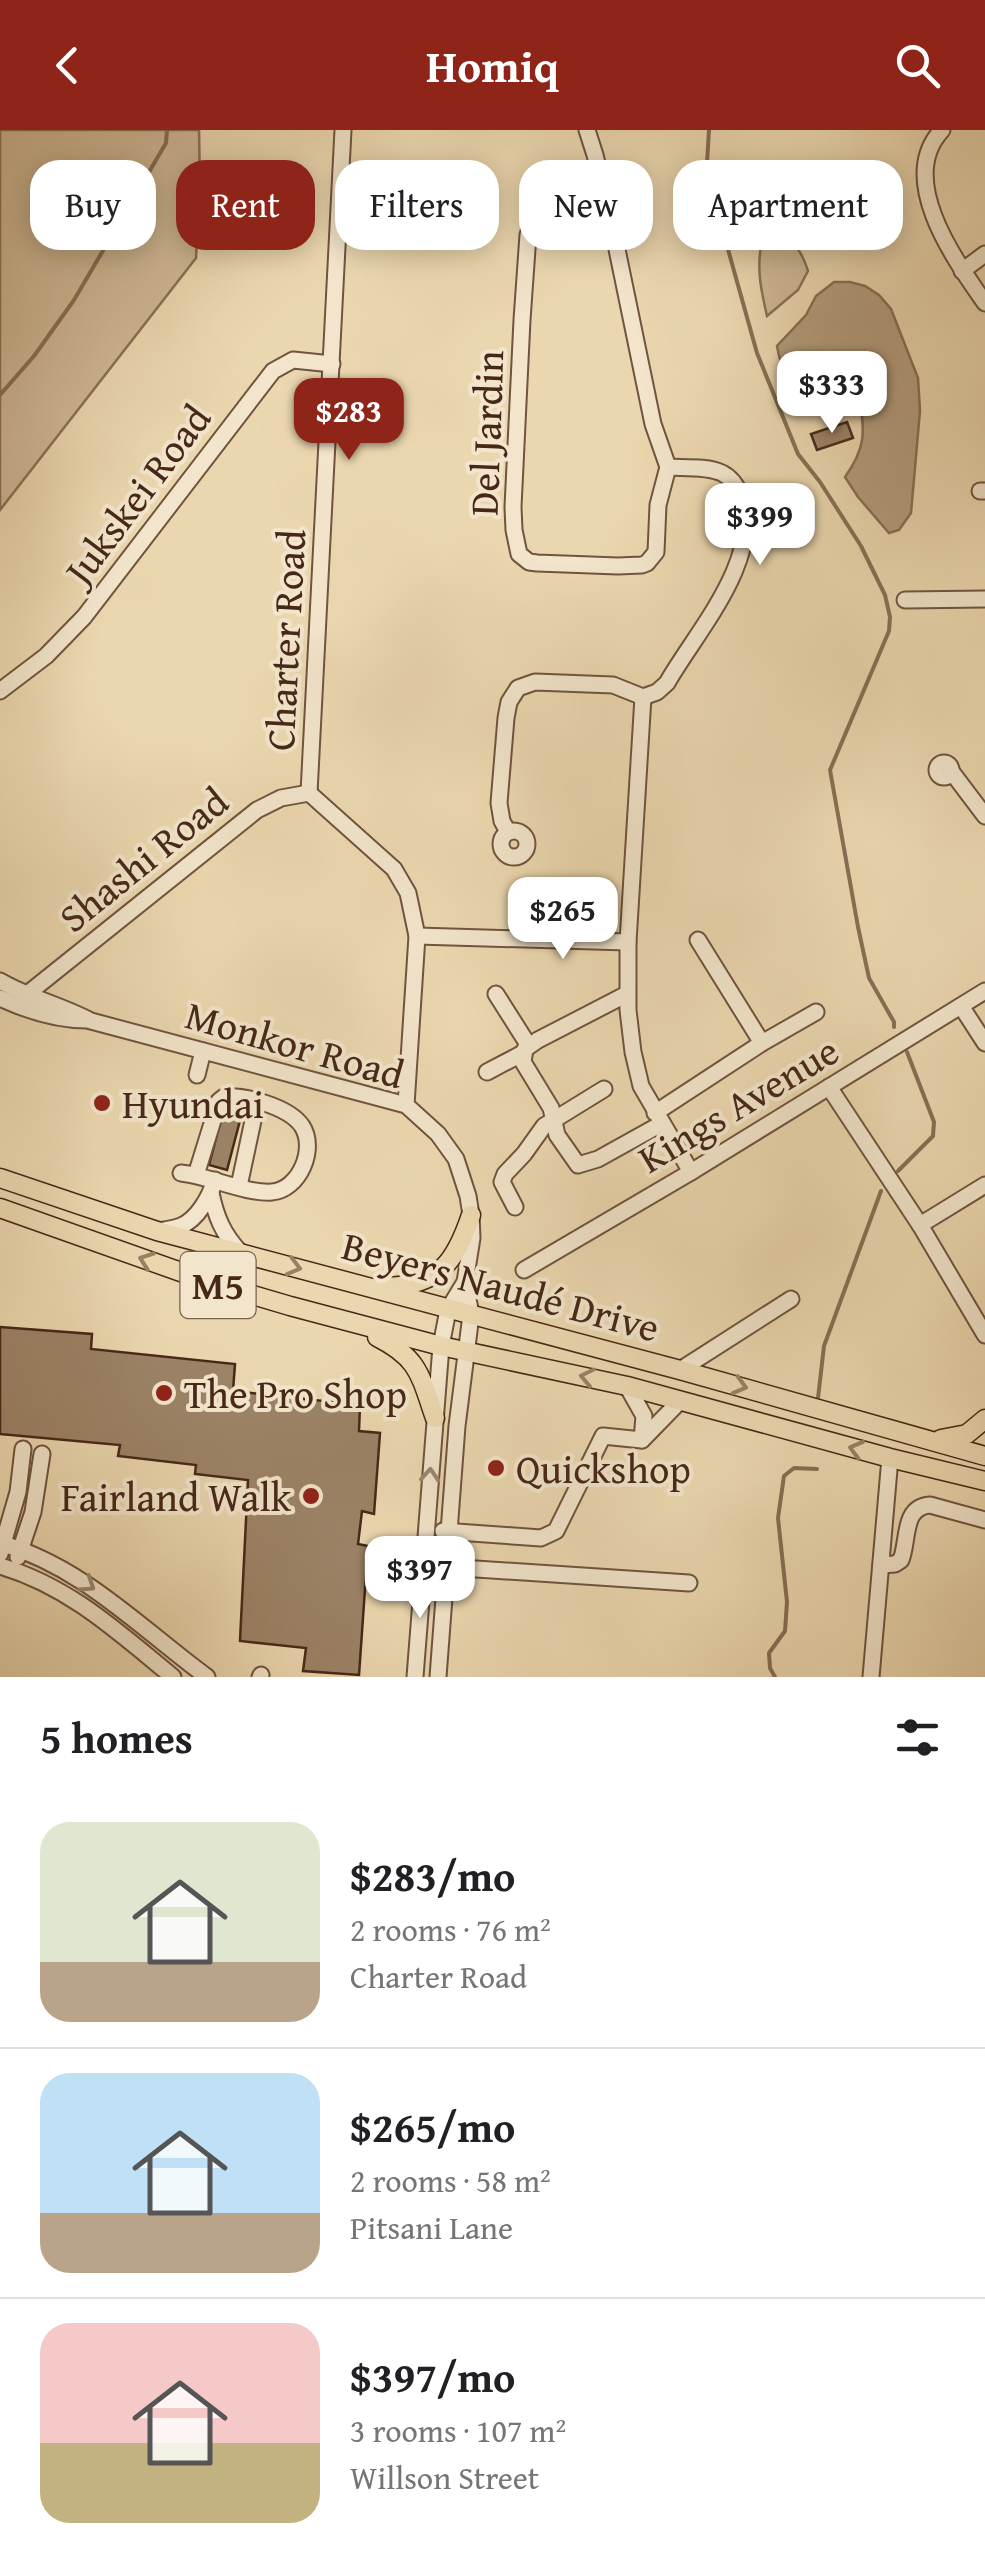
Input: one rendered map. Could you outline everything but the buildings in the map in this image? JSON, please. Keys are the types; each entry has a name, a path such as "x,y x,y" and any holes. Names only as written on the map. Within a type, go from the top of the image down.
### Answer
{"main road":[{"name":"Beyers Naudé Drive","path":"0,1178 157,1232 680,1370 985,1456"},
{"name":"Beyers Naudé Drive","path":"0,1208 212,1283 290,1306 441,1346 627,1386 985,1481"},
{"path":"366,1286 389,1288 429,1279 448,1265 462,1244 471,1216"},
{"path":"290,1306 376,1336 398,1348 417,1370 435,1418"},
{"path":"930,1440 967,1434 985,1419"}],"street":[{"name":"Charter Road","path":"309,793 342,130"},
{"path":"587,130 596,160"},
{"path":"942,130 931,143 927,157 929,200 936,224 985,303"},
{"name":"Del Jardin","path":"527,250 513,507 518,554 537,563 618,566 648,562 656,552 658,505 668,467"},
{"path":"508,832 500,803 509,702 518,688 536,682 613,685 642,697 657,692 667,683 728,584 745,537 743,502 733,481 713,470 668,467 654,424 617,250"},
{"path":"962,271 985,254"},
{"name":"Jukskei Road","path":"0,691 46,656 84,617 273,371 293,360 332,364"},
{"path":"905,600 985,598"},
{"path":"642,697 627,994 641,1086 690,1172"},
{"path":"951,772 985,816"},
{"path":"309,793 394,869 408,893 417,936 406,1106"},
{"name":"Shashi Road","path":"26,994 257,810 281,798 309,793"},
{"path":"417,936 628,942"},
{"path":"698,940 762,1043"},
{"name":"Monkor Road","path":"0,981 91,1020 406,1106 438,1134 456,1159 471,1216 466,1282 471,1315 457,1426 438,1677"},
{"name":"Kings Avenue","path":"524,1270 985,990"},
{"path":"496,994 526,1049 524,1062 554,1118 557,1135 578,1165 598,1159 762,1043 816,1012"},
{"path":"488,1072 627,994"},
{"name":"Monkor Road","path":"0,998 37,1013 66,1020 91,1020"},
{"path":"961,1006 985,1042"},
{"path":"197,1075 203,1050"},
{"path":"829,1087 920,1225 985,1334"},
{"path":"515,1207 503,1178 540,1130 604,1089"},
{"path":"232,1096 258,1102 275,1106 300,1123 308,1145 295,1182 270,1192 213,1186 188,1174 220,1101 232,1096"},
{"path":"239,1186 258,1102"},
{"path":"920,1225 985,1185"},
{"path":"157,1232 182,1226 192,1218 213,1186"},
{"path":"213,1186 221,1228 240,1252"},
{"name":"Monkor Road","path":"448,1310 466,1282"},
{"path":"680,1370 791,1299"},
{"path":"415,1677 441,1346 448,1310"},
{"path":"627,1386 644,1416 642,1440"},
{"path":"642,1440 681,1400"},
{"path":"426,1530 541,1538 556,1531 603,1436 642,1440"},
{"path":"23,1449 18,1492 1,1547 21,1549 82,1580 123,1608 206,1677"},
{"path":"42,1454 33,1512 21,1549 7,1568 60,1590 85,1606 173,1677"},
{"path":"872,1677 890,1458"},
{"path":"881,1565 901,1560 909,1521 913,1511 922,1506 985,1520"},
{"path":"446,1567 689,1583"}],"shaded area":[{"path":"0,130 199,130 200,160 176,160 176,250 196,250 196,258 0,510"},
{"path":"761,250 798,250 808,271 798,290 767,316 761,288"},
{"path":"834,282 865,286 879,295 891,309 918,378 920,411 911,513 899,530 889,533 845,477 858,455 862,437 859,394 841,378 809,376 789,380 778,351 777,346 806,315 816,296"}],"waterway":[{"path":"0,395 74,300 166,143 167,130"},
{"path":"709,130 707,163 715,203 757,353 798,454 861,546 885,595 890,617 889,631 830,770 869,978 894,1027"},
{"path":"898,1171 933,1136 934,1122 907,1052"},
{"path":"818,1398 824,1346 881,1191"},
{"path":"775,1677 769,1653 785,1631 787,1602 778,1518 784,1476 794,1468 817,1469"}],"place":[{"name":"Hyundai","path":"102,1103"},
{"name":"The Pro Shop","path":"164,1393"},
{"name":"Quickshop","path":"496,1468"},
{"name":"Fairland Walk","path":"311,1496"}]}
